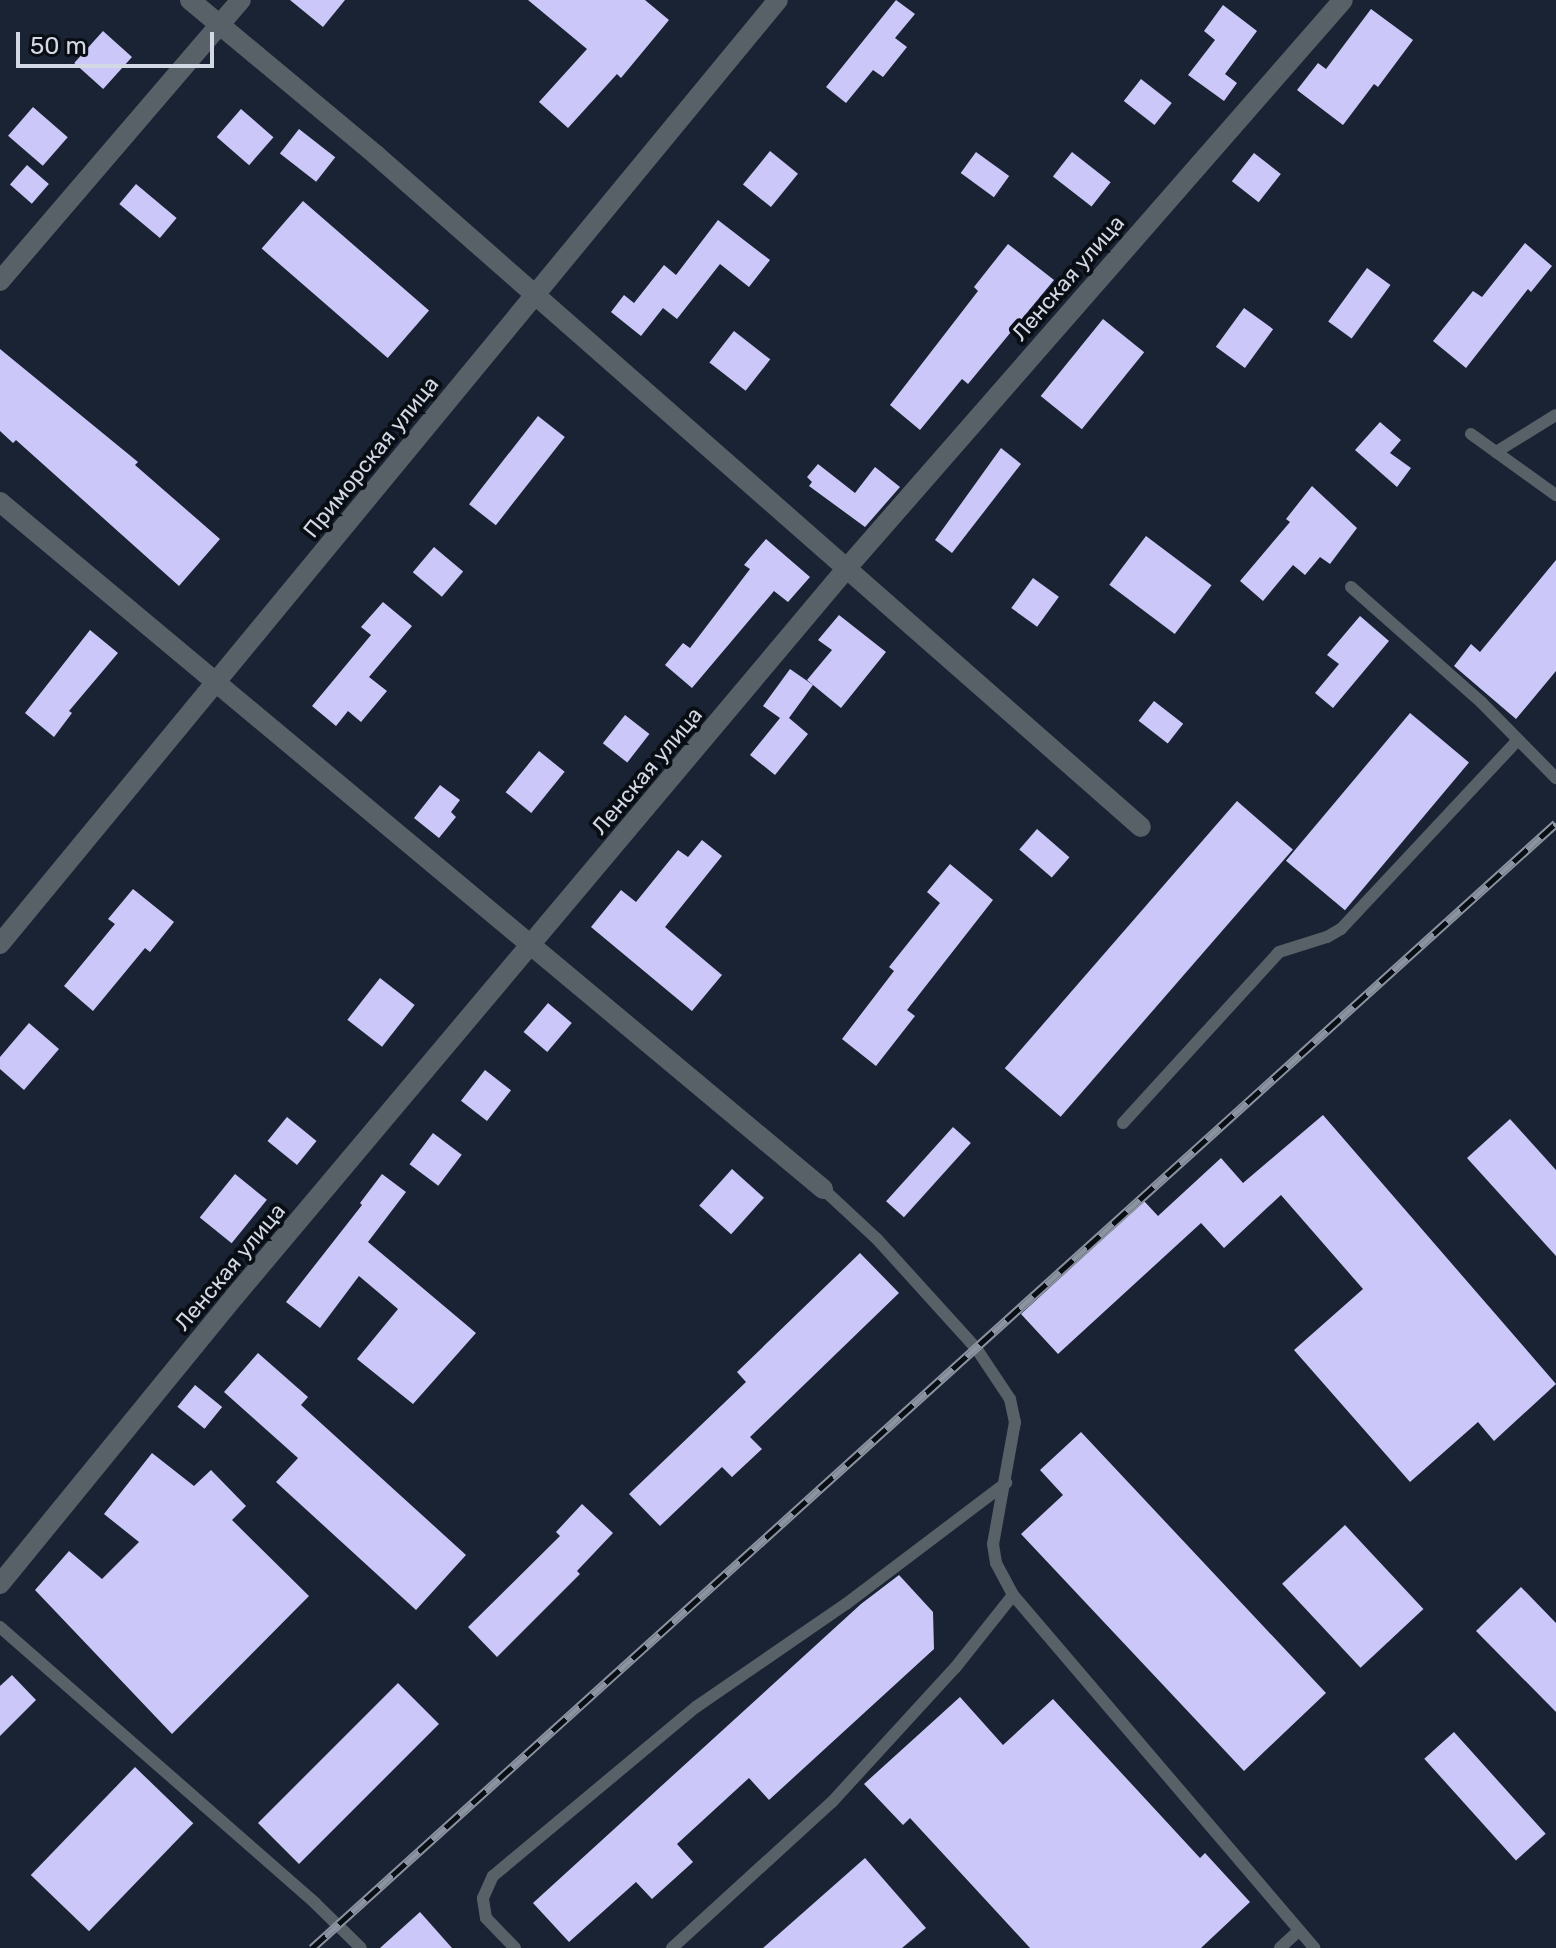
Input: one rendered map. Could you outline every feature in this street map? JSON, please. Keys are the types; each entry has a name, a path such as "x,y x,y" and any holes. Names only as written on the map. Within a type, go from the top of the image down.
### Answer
{"street":[{"path":"190,0 535,294 1141,827"},
{"path":"0,281 241,0"},
{"name":"Приморская улица","path":"0,944 218,684 778,0"},
{"name":"Ленская улица","path":"0,1584 235,1296 846,569 1343,0"},
{"path":"0,502 823,1189"}],"lane":[{"path":"1496,452 1556,415"},
{"path":"1471,434 1556,495"},
{"path":"1351,587 1481,702 1556,778"},
{"path":"1123,1123 1279,952 1327,937 1341,929 1518,740"},
{"path":"823,1189 877,1239 976,1348 1010,1399 1015,1422 993,1544 996,1563 1013,1595 1314,1948"},
{"path":"515,1948 486,1918 483,1898 493,1876 696,1707 846,1604 1006,1483"},
{"path":"672,1948 832,1802 955,1668 1013,1595"},
{"path":"0,1627 315,1903 361,1948"},
{"path":"1280,1948 1299,1930"}],"building":[{"path":"290,0 345,0 323,27"},
{"path":"528,0 645,0 669,20 621,78 617,74 568,128 539,102 587,49"},
{"path":"896,0 915,14 895,38 907,47 883,77 873,70 846,103 826,87"},
{"path":"1223,5 1257,31 1225,74 1237,83 1224,101 1188,75 1215,40 1204,31"},
{"path":"1371,9 1413,40 1378,87 1374,84 1343,125 1297,90 1318,63 1326,69"},
{"path":"103,31 132,57 103,89 74,63"},
{"path":"1141,79 1172,103 1154,125 1124,101"},
{"path":"33,107 68,137 43,166 8,136"},
{"path":"241,109 273,137 249,165 217,137"},
{"path":"299,129 335,157 316,182 280,153"},
{"path":"770,151 798,174 771,207 743,184"},
{"path":"976,152 1009,176 994,197 961,173"},
{"path":"1072,152 1111,182 1092,207 1053,176"},
{"path":"1254,153 1281,174 1259,202 1232,181"},
{"path":"27,165 49,184 32,204 10,185"},
{"path":"136,184 177,218 160,238 119,204"},
{"path":"303,201 429,311 388,358 262,249"},
{"path":"718,220 770,260 749,287 720,264 677,319 663,308 641,336 611,312 624,295 634,303 664,265 676,275"},
{"path":"1525,243 1552,266 1531,292 1528,289 1466,368 1433,341 1473,291 1482,297"},
{"path":"1008,244 1054,280 968,384 962,379 920,430 890,405 978,291 974,287"},
{"path":"1367,268 1390,285 1352,338 1328,321"},
{"path":"1244,308 1273,329 1245,368 1216,347"},
{"path":"1103,319 1144,352 1082,429 1041,396"},
{"path":"734,331 770,359 746,391 709,363"},
{"path":"0,349 138,462 135,465 220,539 179,586 16,440 13,443 0,431"},
{"path":"538,416 565,437 496,525 469,504"},
{"path":"1380,422 1401,440 1390,453 1411,468 1397,487 1355,450"},
{"path":"1001,448 1021,464 952,553 935,540"},
{"path":"818,464 855,493 875,467 900,487 865,527 809,486 812,482 807,477"},
{"path":"1312,486 1357,528 1330,564 1320,557 1305,575 1293,565 1263,601 1240,581 1290,522 1286,519"},
{"path":"1146,536 1211,585 1175,634 1109,585"},
{"path":"766,539 810,577 788,602 774,591 692,688 665,665 683,643 690,648 750,569 744,565"},
{"path":"434,547 463,571 442,597 413,572"},
{"path":"1556,560 1556,671 1516,719 1454,666 1471,644 1480,652"},
{"path":"1033,578 1059,597 1037,627 1011,608"},
{"path":"383,602 412,626 369,677 387,691 361,722 348,711 336,726 312,706 371,635 361,627"},
{"path":"839,615 886,652 841,708 807,680 832,650 818,640"},
{"path":"1360,616 1389,641 1333,708 1315,693 1339,664 1327,655"},
{"path":"90,630 118,653 69,711 72,713 54,737 25,713"},
{"path":"790,669 813,685 789,718 808,734 775,775 750,755 780,718 763,706"},
{"path":"1154,701 1183,724 1168,743 1139,721"},
{"path":"1410,713 1469,762 1345,910 1286,861"},
{"path":"625,715 649,734 627,762 603,743"},
{"path":"539,751 565,772 531,813 506,792"},
{"path":"440,785 460,800 451,812 456,817 439,838 414,818"},
{"path":"1237,801 1293,850 1061,1117 1005,1068"},
{"path":"1037,829 1069,857 1052,878 1019,849"},
{"path":"702,840 722,856 665,927 722,975 692,1011 591,927 621,890 636,902 678,850 688,857"},
{"path":"950,864 993,900 907,1010 915,1016 876,1066 842,1039 894,971 889,967 940,903 927,892"},
{"path":"133,889 174,922 150,952 145,948 93,1011 64,986 115,924 108,919"},
{"path":"380,978 415,1005 382,1047 347,1020"},
{"path":"548,1003 572,1023 547,1052 524,1032"},
{"path":"29,1023 59,1049 24,1090 0,1069 0,1057"},
{"path":"485,1070 511,1090 487,1121 461,1101"},
{"path":"1323,1115 1556,1384 1494,1441 1478,1422 1410,1482 1294,1350 1363,1289 1281,1195 1224,1248 1201,1223 1058,1354 1021,1314 1144,1201 1158,1216 1221,1158 1243,1183"},
{"path":"287,1117 317,1141 297,1165 267,1141"},
{"path":"1510,1119 1556,1170 1556,1256 1467,1158"},
{"path":"953,1127 971,1143 904,1217 886,1201"},
{"path":"433,1133 462,1155 438,1186 410,1164"},
{"path":"732,1169 764,1198 731,1234 699,1205"},
{"path":"235,1174 267,1200 232,1243 200,1218"},
{"path":"382,1174 406,1192 368,1242 476,1333 413,1404 357,1359 398,1309 359,1276 320,1328 286,1302 362,1205 360,1203"},
{"path":"860,1253 899,1293 750,1437 762,1449 732,1477 722,1467 660,1526 629,1494 746,1382 737,1372"},
{"path":"258,1353 308,1397 301,1405 466,1555 416,1610 276,1482 298,1458 224,1392"},
{"path":"195,1385 222,1407 205,1429 177,1407"},
{"path":"1081,1432 1326,1693 1244,1771 1021,1534 1063,1495 1040,1470"},
{"path":"152,1453 194,1486 211,1470 246,1506 232,1520 309,1596 172,1734 35,1590 69,1551 102,1579 139,1542 104,1514"},
{"path":"582,1504 613,1533 577,1571 580,1574 497,1657 468,1627 560,1536 556,1532"},
{"path":"1345,1525 1423,1609 1361,1668 1282,1584"},
{"path":"899,1575 933,1612 934,1649 769,1800 749,1778 677,1844 693,1862 652,1899 636,1882 569,1942 533,1903 861,1604"},
{"path":"1521,1587 1556,1623 1556,1712 1476,1631"},
{"path":"12,1675 36,1700 0,1736 0,1686"},
{"path":"398,1683 439,1724 299,1864 258,1823"},
{"path":"960,1697 1003,1745 1053,1699 1200,1858 1205,1853 1250,1902 1201,1948 1030,1948 910,1818 903,1825 864,1784"},
{"path":"1454,1732 1546,1834 1516,1861 1424,1759"},
{"path":"135,1767 193,1823 89,1931 31,1875"},
{"path":"865,1858 926,1928 902,1948 763,1948"},
{"path":"420,1912 452,1948 380,1948"}],"railway":[{"path":"312,1948 1556,823"}]}
